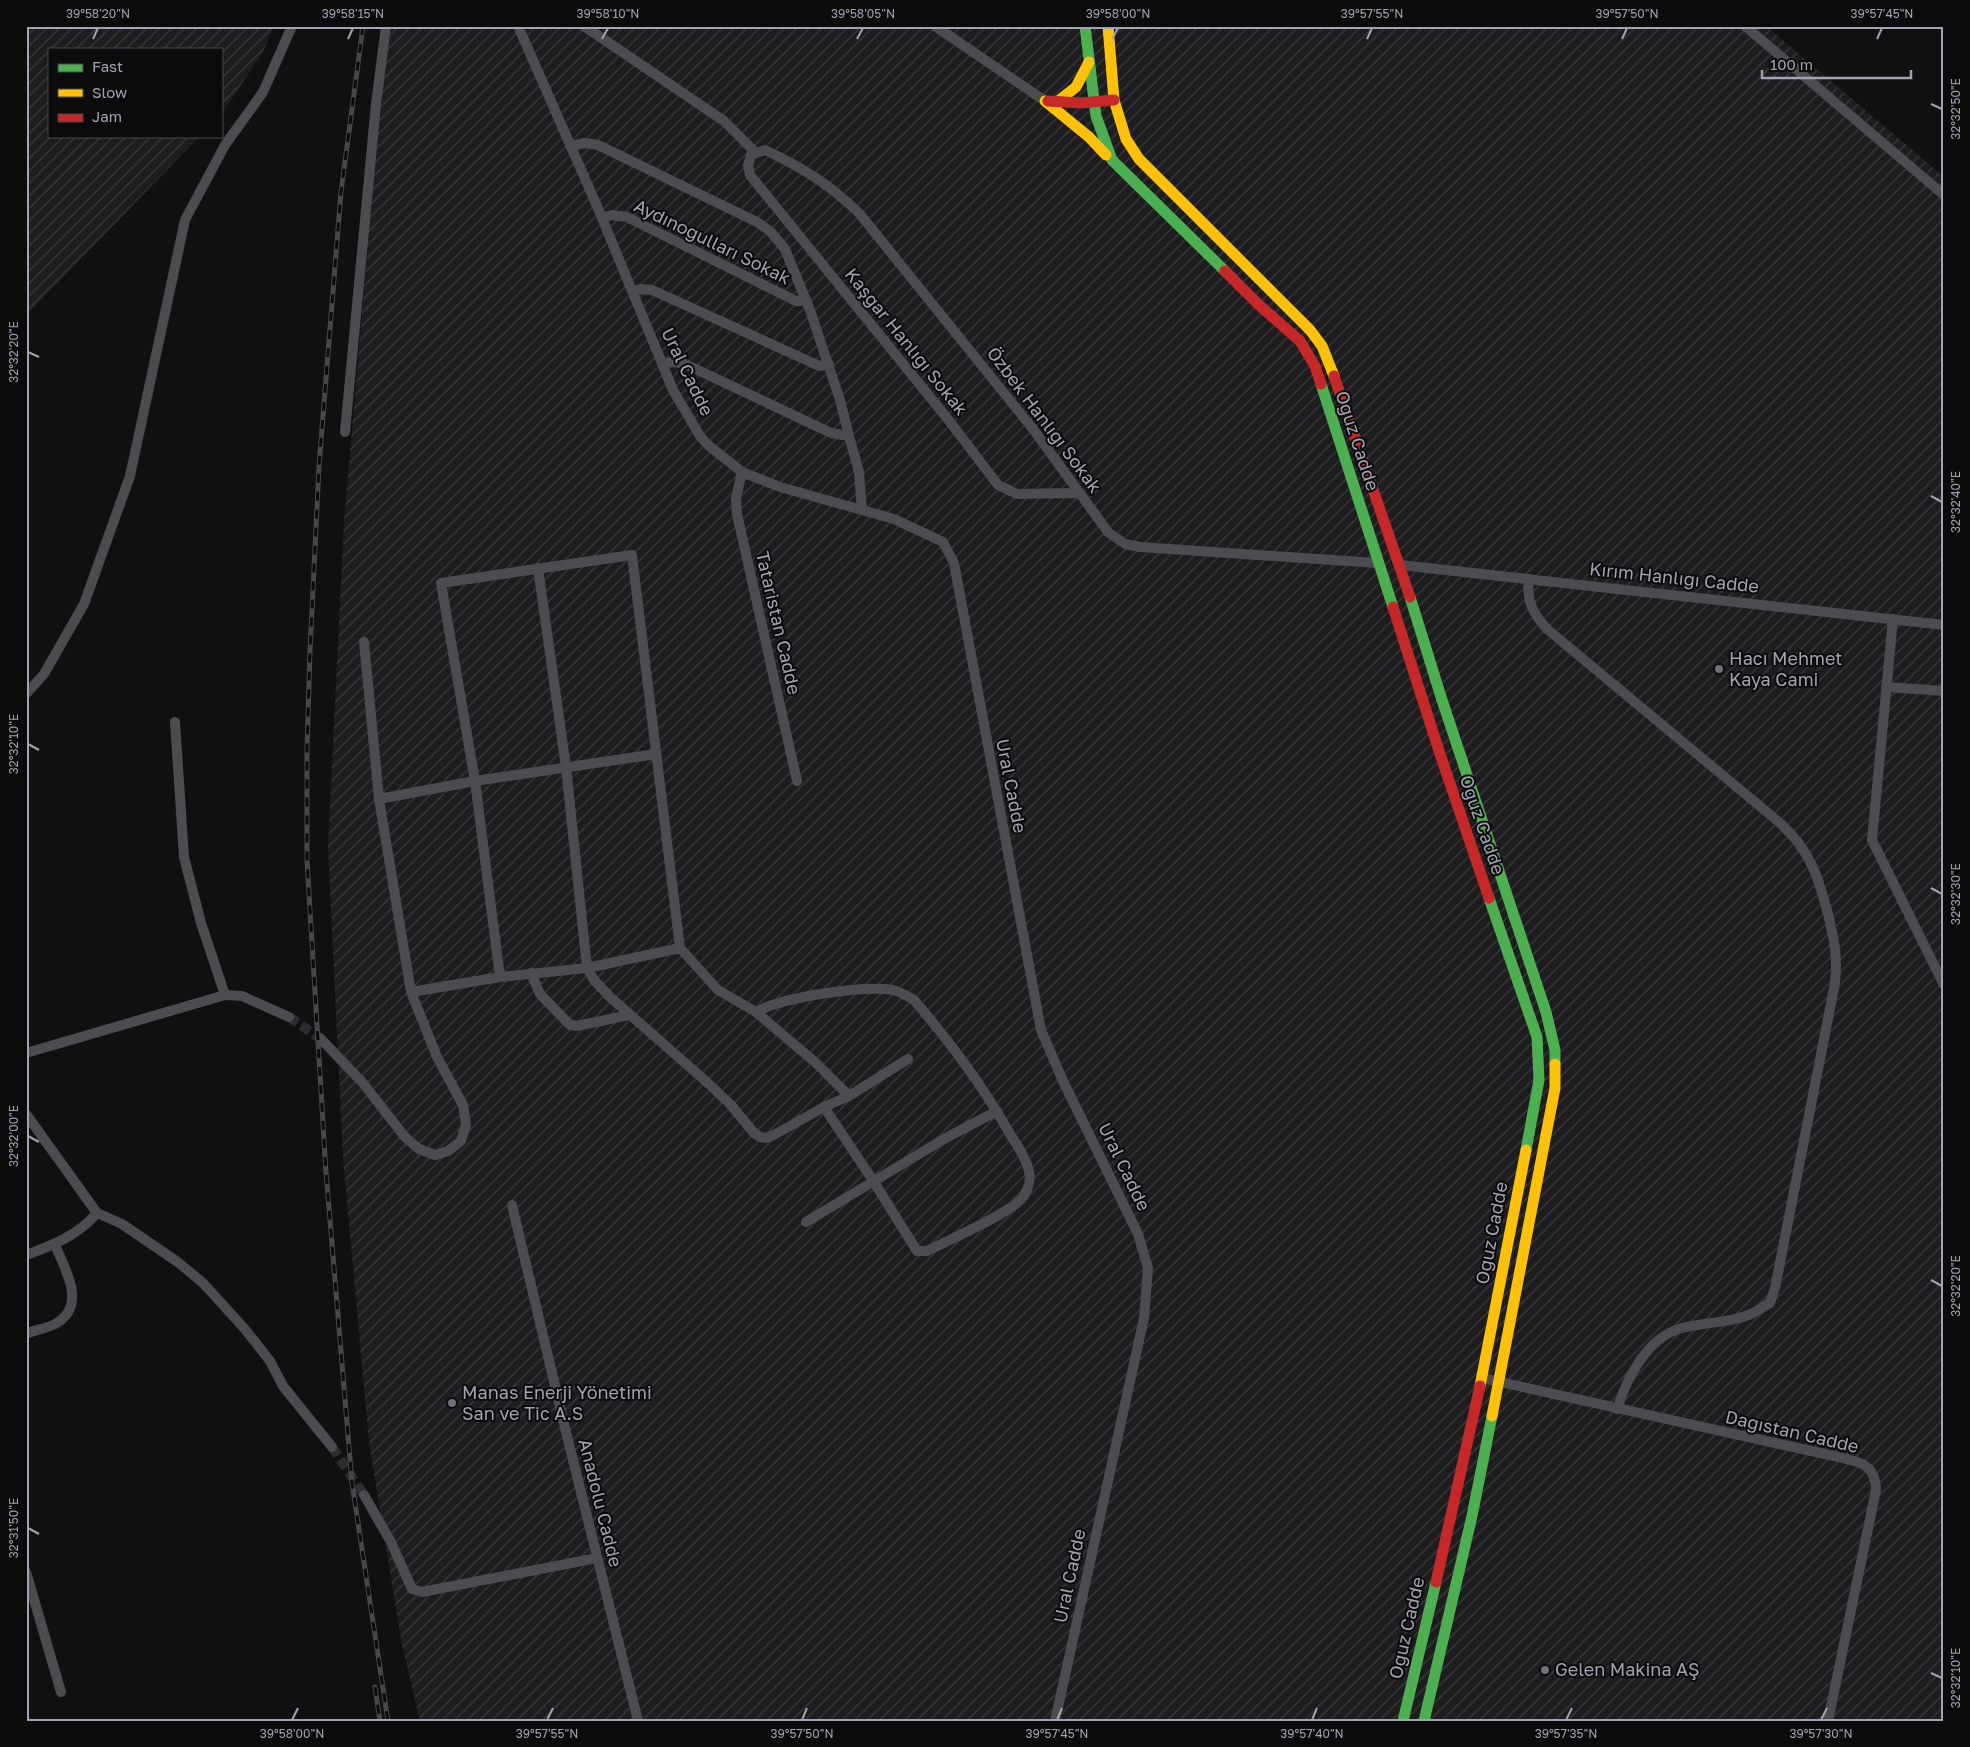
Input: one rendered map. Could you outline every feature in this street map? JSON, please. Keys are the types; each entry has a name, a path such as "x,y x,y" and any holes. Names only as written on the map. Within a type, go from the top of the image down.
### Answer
{"street":[{"path":"26,694 44,674 84,604 130,476 185,220 225,145 263,92 292,26"},
{"path":"345,432 376,104 386,26"},
{"name":"Ural Cadde","path":"518,26 602,218 673,390 700,436 708,445 742,472 780,487 894,519 943,542 954,563 991,771 1041,1030 1063,1081 1134,1225 1148,1268 1144,1318 1055,1721"},
{"path":"584,26 724,121 755,152"},
{"path":"935,26 1051,102 1112,160"},
{"name":"Oğuz Cadde","path":"1085,26 1094,103 1102,136 1112,160 1127,178 1304,346 1315,366 1446,772 1537,1037 1539,1080 1482,1378 1443,1555 1403,1721"},
{"name":"Oğuz Cadde","path":"1108,26 1114,100 1126,139 1139,159 1310,330 1322,346 1332,369 1400,565 1445,709 1546,1012 1555,1050 1555,1088 1499,1382 1472,1516 1424,1721"},
{"path":"1745,26 1944,195"},
{"path":"1051,102 1076,86 1089,62"},
{"path":"1051,102 1094,103 1114,100"},
{"path":"571,146 585,143 598,145 764,226 776,237 785,249 807,301 829,364 859,472 862,510"},
{"name":"Özbek Hanlığı Sokak","path":"755,152 766,150 797,165 832,188 859,213 1033,429 1108,532 1119,540 1133,546 1377,563"},
{"name":"Kaşgar Hanlığı Sokak","path":"755,152 749,160 750,175 998,485 1018,494 1080,494"},
{"name":"Aydınoğulları Sokak","path":"602,218 612,215 627,217 796,301 807,301"},
{"path":"633,292 640,289 652,290 814,364 829,364"},
{"path":"662,363 675,362 685,364 831,432 850,436"},
{"name":"Tataristan Cadde","path":"742,472 736,498 737,514 797,781"},
{"path":"500,977 475,781 441,583 632,555 680,948 718,990 756,1012 816,1063 849,1096"},
{"path":"1377,563 1400,565"},
{"name":"Kırım Hanlığı Cadde","path":"1400,565 1944,625"},
{"path":"538,568 566,767 587,968 594,980 629,1015 709,1084 731,1105 754,1133 760,1137 772,1136 824,1107 849,1096 908,1059"},
{"path":"1529,579 1528,592 1532,611 1547,629 1780,823 1799,842 1811,861 1819,879 1836,947 1835,983 1775,1288 1770,1303 1752,1314 1681,1328 1663,1337 1649,1350 1636,1368 1624,1389 1617,1409"},
{"path":"1893,619 1872,840 1944,985"},
{"path":"320,1038 362,1082 405,1137 419,1149 435,1155 448,1152 461,1141 466,1125 463,1105 437,1057 411,992 379,799 364,642"},
{"path":"1886,687 1944,691"},
{"path":"175,722 184,857 201,924 225,995"},
{"path":"379,799 475,781 656,754"},
{"path":"411,992 500,977 587,968 680,948"},
{"path":"531,973 540,994 570,1025 577,1026 629,1015"},
{"path":"756,1012 780,1001 846,991 877,989 903,993 914,1000 978,1080 997,1111 1024,1158 1030,1178 1026,1192 1018,1203 1005,1212 927,1251 921,1252 914,1248 874,1182 824,1107"},
{"path":"26,1053 225,995 242,996 289,1017"},
{"path":"806,1222 944,1139 997,1111"},
{"path":"26,1114 97,1212 122,1224 179,1263 203,1283 270,1360 283,1386 332,1447"},
{"name":"Anadolu Cadde","path":"512,1205 638,1721"},
{"path":"26,1255 72,1236 97,1212"},
{"path":"26,1334 61,1320 66,1316 72,1303 72,1289 54,1245"},
{"name":"Dağıstan Cadde","path":"1482,1378 1854,1461 1870,1468 1875,1477 1876,1490 1828,1721"},
{"path":"364,1495 391,1542 412,1589 422,1592 597,1558"},
{"path":"26,1572 61,1692"}],"shaded area":[{"path":"26,26 274,26 263,52 222,114 222,48 48,48 48,138 198,138 26,315"},
{"path":"390,26 1766,26 1944,177 1944,1721 420,1721 402,1645 369,1442 343,1157 328,846 344,523 380,103"}],"tunnel":[{"path":"289,1017 320,1038"},
{"path":"332,1447 364,1495"}],"railway":[{"path":"363,26 341,192 319,466 307,749 307,861 326,1172 352,1483 388,1721"},
{"path":"375,1687 380,1721"}],"traffic: fast":[{"path":"1085,26 1096,116 1112,160 1225,271"},
{"path":"1321,384 1393,607"},
{"path":"1410,597 1442,700 1546,1012 1555,1050 1555,1064"},
{"path":"1489,898 1537,1037 1539,1080 1526,1150"},
{"path":"1424,1721 1472,1516 1492,1416"},
{"path":"1403,1721 1436,1582"}],"traffic: slow":[{"path":"1108,26 1114,100 1126,139 1139,159 1310,330 1322,346 1334,376"},
{"path":"1057,102 1076,87 1089,62"},
{"path":"1045,101 1089,137 1106,155"},
{"path":"1492,1416 1555,1088 1555,1064"},
{"path":"1480,1386 1526,1150"}],"traffic: jam":[{"path":"1048,101 1081,103 1114,100"},
{"path":"1225,271 1258,304 1300,341 1315,366 1321,384"},
{"path":"1334,376 1410,597"},
{"path":"1393,607 1489,898"},
{"path":"1436,1582 1480,1386"}],"place":[{"name":"Hacı Mehmet Kaya Cami","path":"1719,669"},
{"name":"Manas Enerji Yönetimi San ve Tic A.S","path":"452,1403"},
{"name":"Gelen Makina AŞ","path":"1545,1670"}]}
